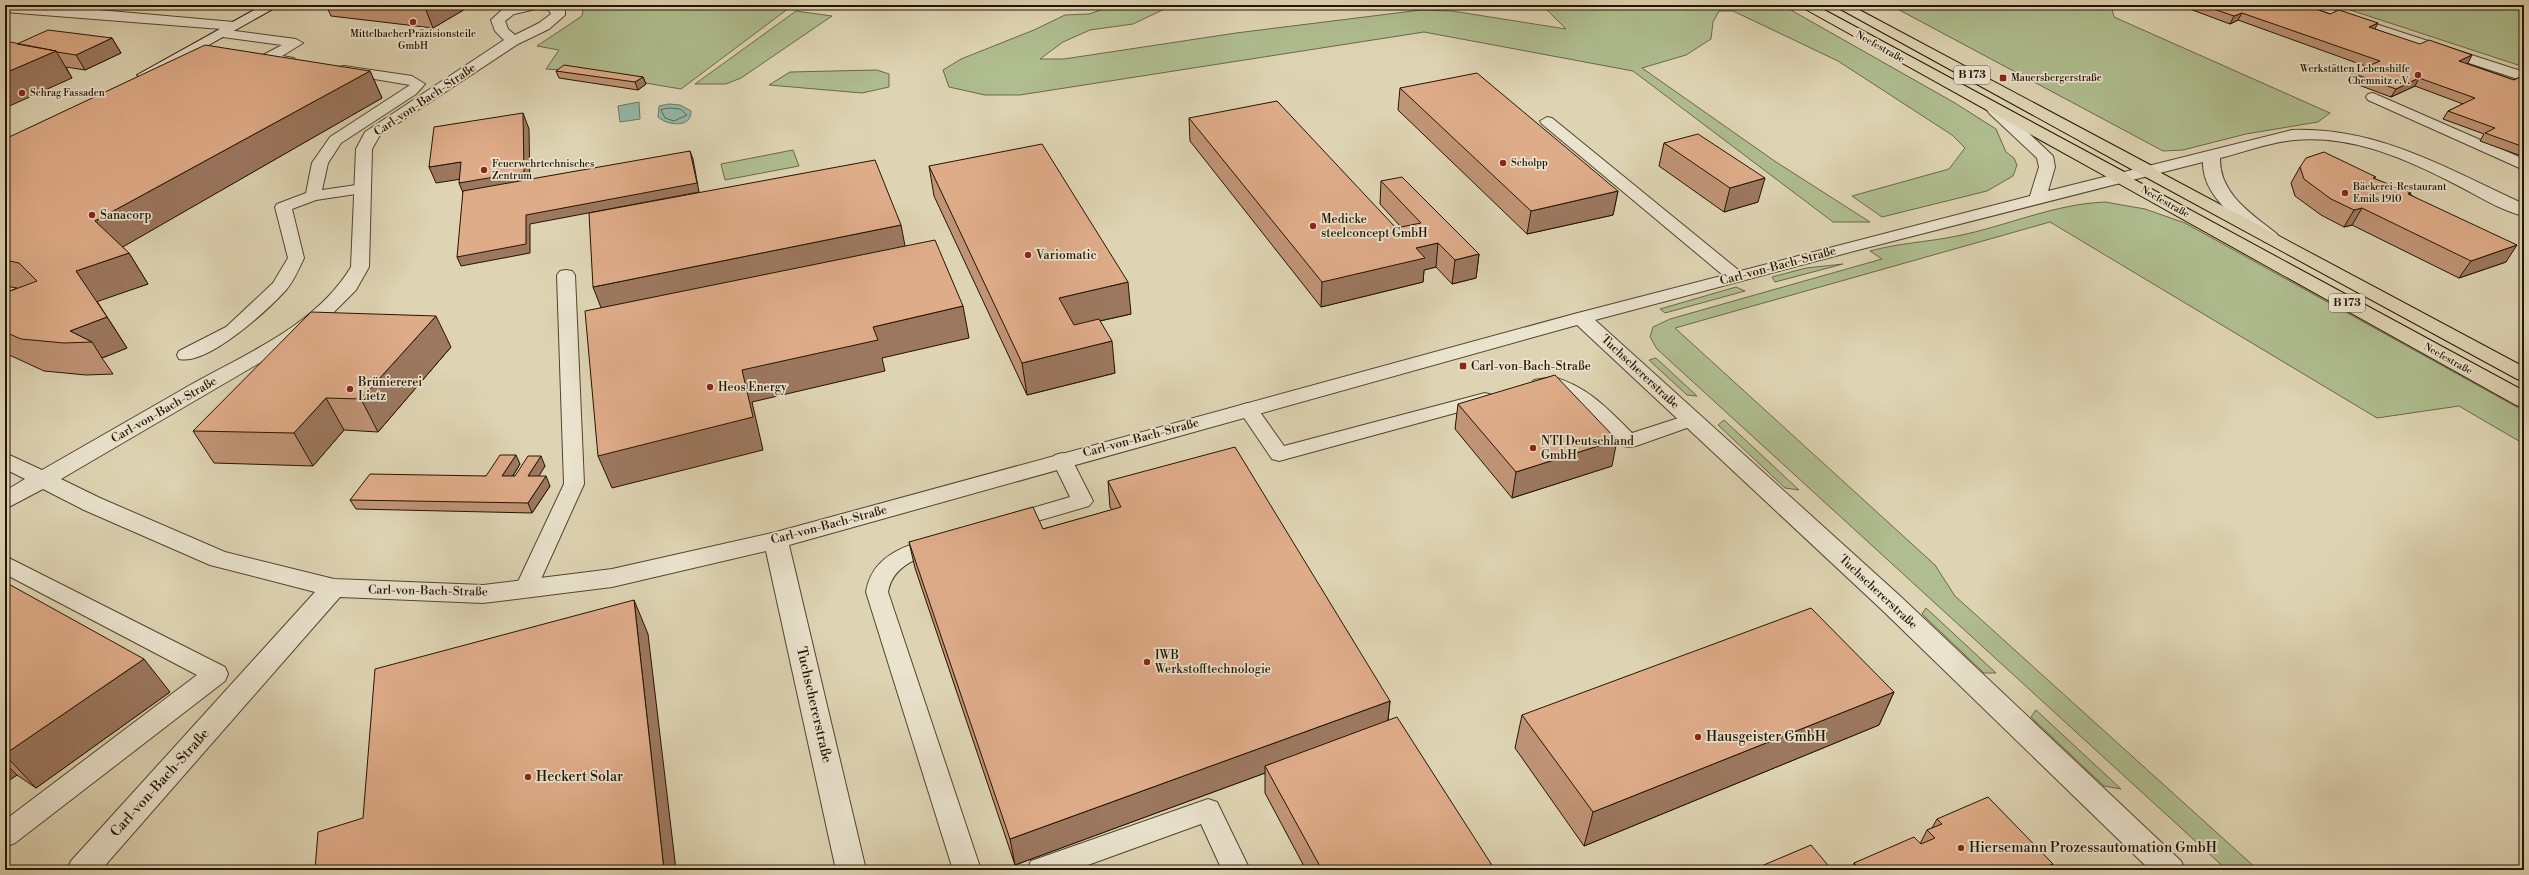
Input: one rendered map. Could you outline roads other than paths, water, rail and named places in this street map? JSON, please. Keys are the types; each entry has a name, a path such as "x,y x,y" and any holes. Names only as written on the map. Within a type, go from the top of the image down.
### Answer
{"main road":[{"name":"Neefestraße","path":"1805,5 2524,400"},
{"name":"Neefestraße","path":"1840,5 2524,375"}],"street":[{"path":"133,81 273,5"},
{"path":"513,41 502,31 498,20 509,11 534,5"},
{"name":"Carl-von-Bach-Straße","path":"5,501 278,344 300,330 327,308 349,286 360,267 364,149 373,132 513,41 544,26 558,14 558,10 552,6 538,5"},
{"path":"5,8 87,13 234,26"},
{"path":"1995,110 2045,156 2046,173 2037,200"},
{"path":"2148,171 2292,135 2309,133 2342,136 2410,158 2524,211"},
{"path":"2212,155 2210,167 2223,195 2234,207 2271,238"},
{"name":"Carl-von-Bach-Straße","path":"5,460 42,480 219,558 334,588 483,594 612,578 776,540 1581,318 2148,171"},
{"name":"Tuchschererstraße","path":"1581,318 1890,602 2170,870"},
{"name":"Tuchschererstraße","path":"776,540 851,870"},
{"name":"Carl-von-Bach-Straße","path":"82,870 334,588"}],"lane":[{"path":"2304,5 2524,77"},
{"path":"220,33 296,43 268,58 306,64"},
{"path":"312,196 320,163 335,140 411,91 418,84 412,80 328,67"},
{"path":"2373,97 2524,165"},
{"path":"1547,121 1736,277"},
{"path":"186,355 232,331 280,286 296,258 283,207 312,196 363,189"},
{"path":"526,588 574,484 566,275"},
{"path":"1526,388 1548,382 1576,390 1629,441 1692,420"},
{"path":"1248,409 1279,454 1504,394"},
{"path":"986,530 1082,501 1062,460"},
{"path":"957,538 912,552 895,561 880,576 877,592 968,870"},
{"path":"5,564 216,674 5,835"},
{"path":"1041,870 1208,810 1236,870"}],"water":[{"path":"639,102 640,119 620,122 618,106"},
{"path":"669,104 680,105 691,111 688,120 684,123 673,124 658,117 659,106"}],"place":[{"name":"MittelbacherPräzisionsteile GmbH","path":"413,22"},
{"name":"Werkstätten Lebenshilfe Chemnitz e.V.","path":"2418,75"},
{"name":"Mauersbergerstraße","path":"2003,78"},
{"name":"Schrag Fassaden","path":"22,93"},
{"name":"Scholpp","path":"1503,163"},
{"name":"Feuerwehrtechnisches Zentrum","path":"484,170"},
{"name":"Bäckerei-Restaurant Emils 1910","path":"2345,193"},
{"name":"Sanacorp","path":"92,215"},
{"name":"Medicke steelconcept GmbH","path":"1313,226"},
{"name":"Variomatic","path":"1028,255"},
{"name":"Carl-von-Bach-Straße","path":"1463,366"},
{"name":"Heos Energy","path":"710,387"},
{"name":"Brüniererei Lietz","path":"350,389"},
{"name":"NTI Deutschland GmbH","path":"1533,448"},
{"name":"IWB Werkstofftechnologie","path":"1147,662"},
{"name":"Hausgeister GmbH","path":"1698,737"},
{"name":"Heckert Solar","path":"528,777"},
{"name":"Hiersemann Prozessautomation GmbH","path":"1961,848"}]}
